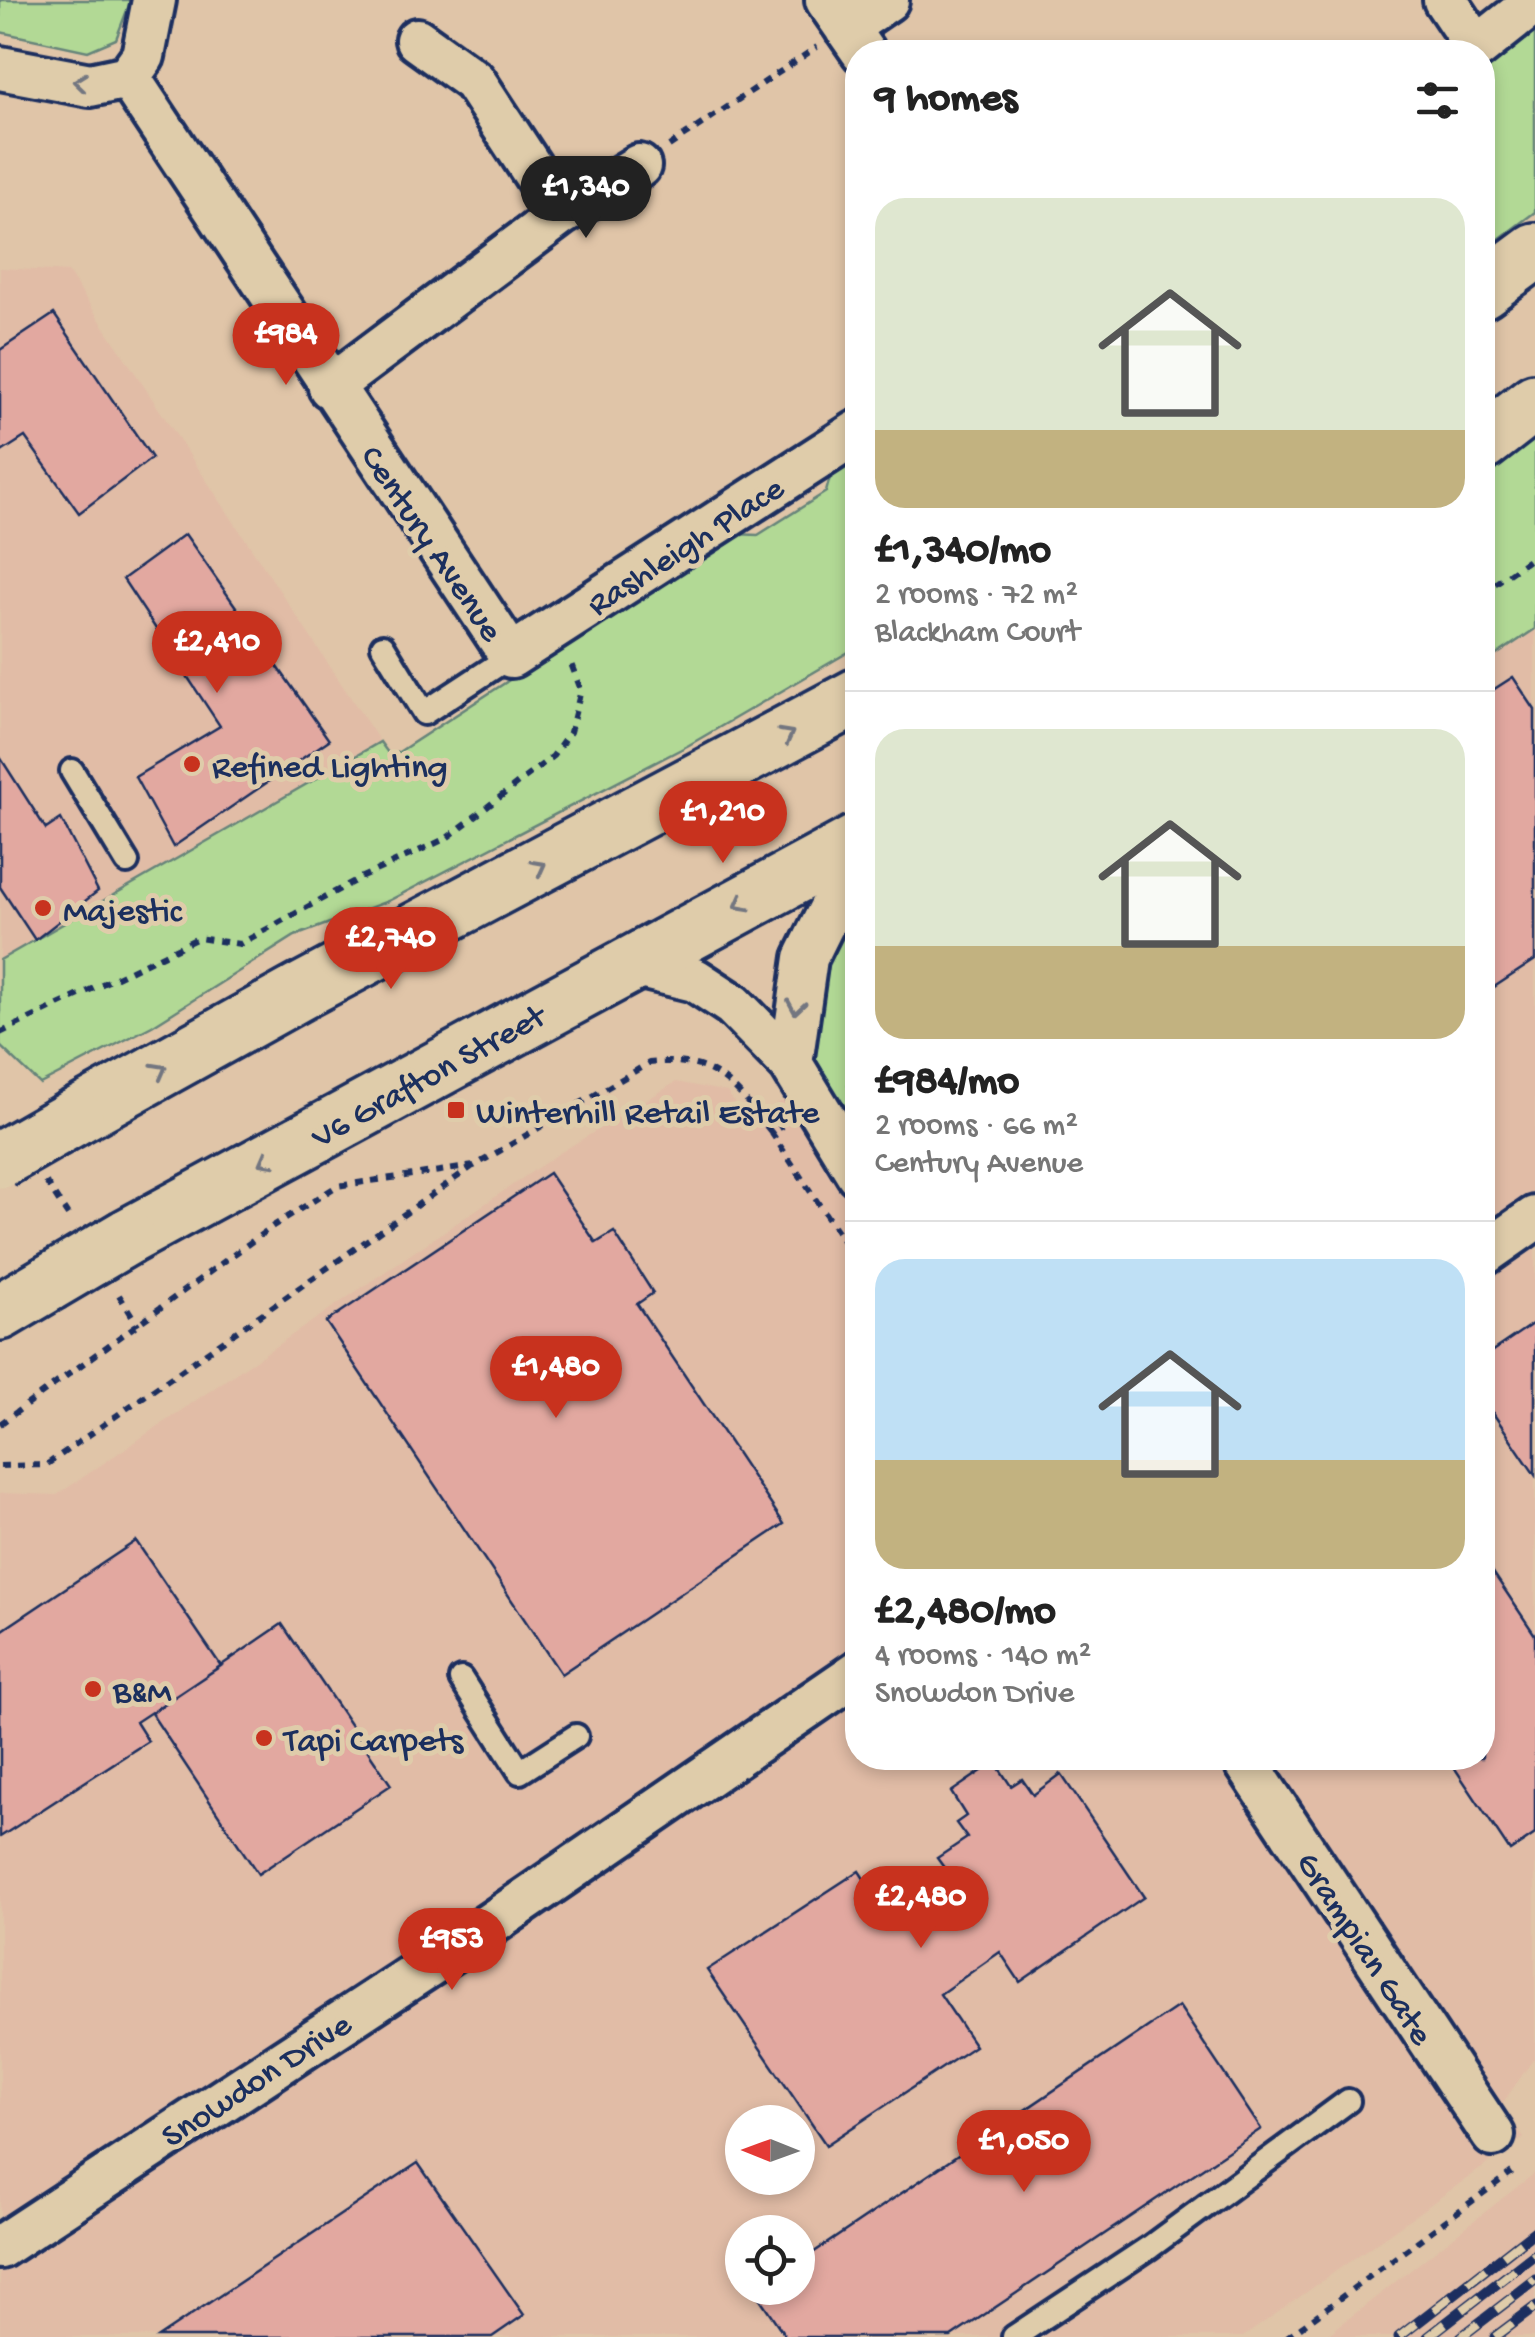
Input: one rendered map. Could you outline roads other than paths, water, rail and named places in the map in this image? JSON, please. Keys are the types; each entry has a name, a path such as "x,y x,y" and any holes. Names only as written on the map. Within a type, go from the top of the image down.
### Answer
{"street":[{"path":"0,68 90,85 128,77 143,56 154,0"},
{"path":"846,27 888,0"},
{"path":"1445,0 1467,40"},
{"path":"1486,40 1535,2"},
{"path":"417,40 474,81 561,214"},
{"name":"Century Avenue","path":"128,77 330,388 511,656"},
{"path":"330,388 561,214 639,166"},
{"path":"1495,280 1535,250"},
{"path":"1495,434 1535,402"},
{"name":"Rashleigh Place","path":"511,656 845,440"},
{"path":"0,1160 300,992 845,703"},
{"name":"V6 Grafton Street","path":"0,1312 126,1237 845,849"},
{"path":"791,1064 806,958 845,879"},
{"path":"628,964 695,980 713,990 791,1064 845,1153"},
{"path":"1495,1245 1535,1218"},
{"name":"Snowdon Drive","path":"0,2247 457,1947 845,1681"},
{"name":"Grampian Gate","path":"1251,1770 1509,2146"}],"lane":[{"path":"382,646 424,713 511,656"},
{"path":"72,771 127,862"},
{"path":"461,1679 520,1772 576,1736"},
{"path":"1014,2337 1150,2248 1348,2100"}],"railway":[{"path":"1399,2337 1535,2231"},
{"path":"1428,2337 1535,2254"},
{"path":"1461,2337 1535,2280"},
{"path":"1495,2337 1535,2307"}],"place":[{"name":"Refined Lighting","path":"192,764"},
{"name":"Majestic","path":"43,908"},
{"name":"Winterhill Retail Estate","path":"456,1110"},
{"name":"B&M","path":"93,1689"},
{"name":"Tapi Carpets","path":"264,1738"}]}
